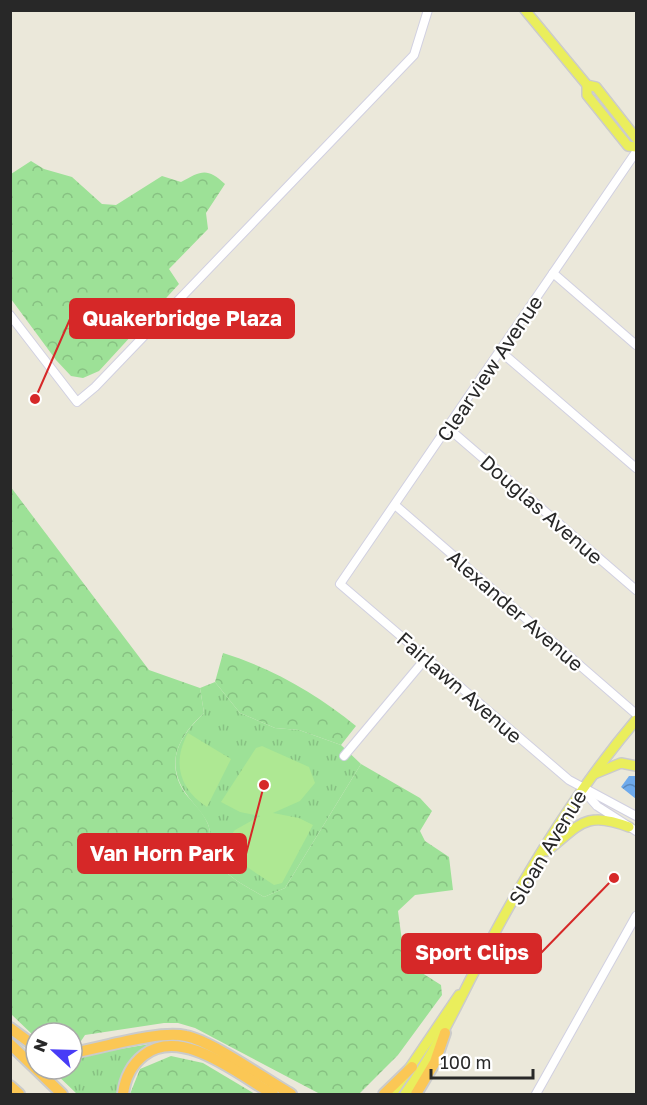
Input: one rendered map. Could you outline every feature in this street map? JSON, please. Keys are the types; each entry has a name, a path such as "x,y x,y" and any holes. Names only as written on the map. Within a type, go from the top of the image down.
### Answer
{"highway":[{"path":"10,1028 24,1038"},
{"path":"416,1095 435,1062 445,1033"},
{"path":"84,1051 167,1035 186,1036 205,1043 291,1095"},
{"path":"10,1044 62,1095"},
{"path":"123,1095 127,1076 138,1059 156,1048 174,1044 198,1051 273,1095"},
{"path":"384,1095 412,1067"},
{"path":"10,1086 19,1095"}],"main road":[{"path":"525,10 587,85 596,87 636,138"},
{"path":"587,85 587,95 628,146 636,147"},
{"name":"Sloan Avenue","path":"392,1095 469,981 582,789 636,720"},
{"path":"592,776 621,763 636,766"},
{"path":"541,856 590,819 607,819 633,829"},
{"name":"Sloan Avenue","path":"405,1095 445,1033 469,981"}],"street":[{"path":"10,315 77,402 110,371 414,55 428,10"},
{"name":"Clearview Avenue","path":"340,584 636,152"},
{"path":"553,273 636,345"},
{"path":"500,351 636,468"},
{"name":"Douglas Avenue","path":"448,428 636,590"},
{"name":"Alexander Avenue","path":"395,506 636,714"},
{"name":"Fairlawn Avenue","path":"340,584 582,789 597,806 633,829"},
{"path":"344,756 426,658"},
{"name":"Fairlawn Avenue","path":"582,789 603,797 636,816"},
{"path":"536,1095 636,916"}],"green space":[{"path":"31,161 44,169 72,177 102,204 116,205 162,176 181,182 204,172 213,175 225,184 206,213 208,229 169,269 179,284 99,371 83,378 71,376 56,360 11,299 11,174"},
{"path":"10,486 149,670 200,688 204,713 195,721 182,740 175,760 176,771 185,793 207,822 212,849 217,861 228,874 264,897 285,888 361,764 420,798 432,811 420,831 425,841 449,857 453,890 415,895 398,911 408,964 441,985 442,995 398,1055 359,1094 320,1094 195,1028 178,1023 164,1023 84,1036 84,1021 24,1021 24,1026 11,1014"},
{"path":"223,653 259,666 293,683 326,703 356,726 341,745 299,730 275,728 240,713 215,682"},
{"path":"215,682 240,713 275,728 299,730 341,745 361,764 285,888 264,897 222,868 212,849 207,822 183,789 178,778 176,757 178,747 189,729 204,713 200,688"},
{"path":"188,733 231,759 207,807 190,792 181,774 180,754"},
{"path":"262,746 309,767 315,783 300,801 273,813 299,818 313,825 282,883 274,885 220,849 235,830 260,816 240,812 221,802 256,748"},
{"path":"150,1044 139,1054 119,1094 77,1094 63,1081 84,1081 84,1055"},
{"path":"171,1056 203,1063 255,1094 130,1094 140,1069"}],"water":[{"path":"629,776 636,776 636,799 621,787"}],"place":[{"name":"Quakerbridge Plaza","path":"35,399"},
{"name":"Van Horn Park","path":"264,785"},
{"name":"Sport Clips","path":"614,878"}]}
